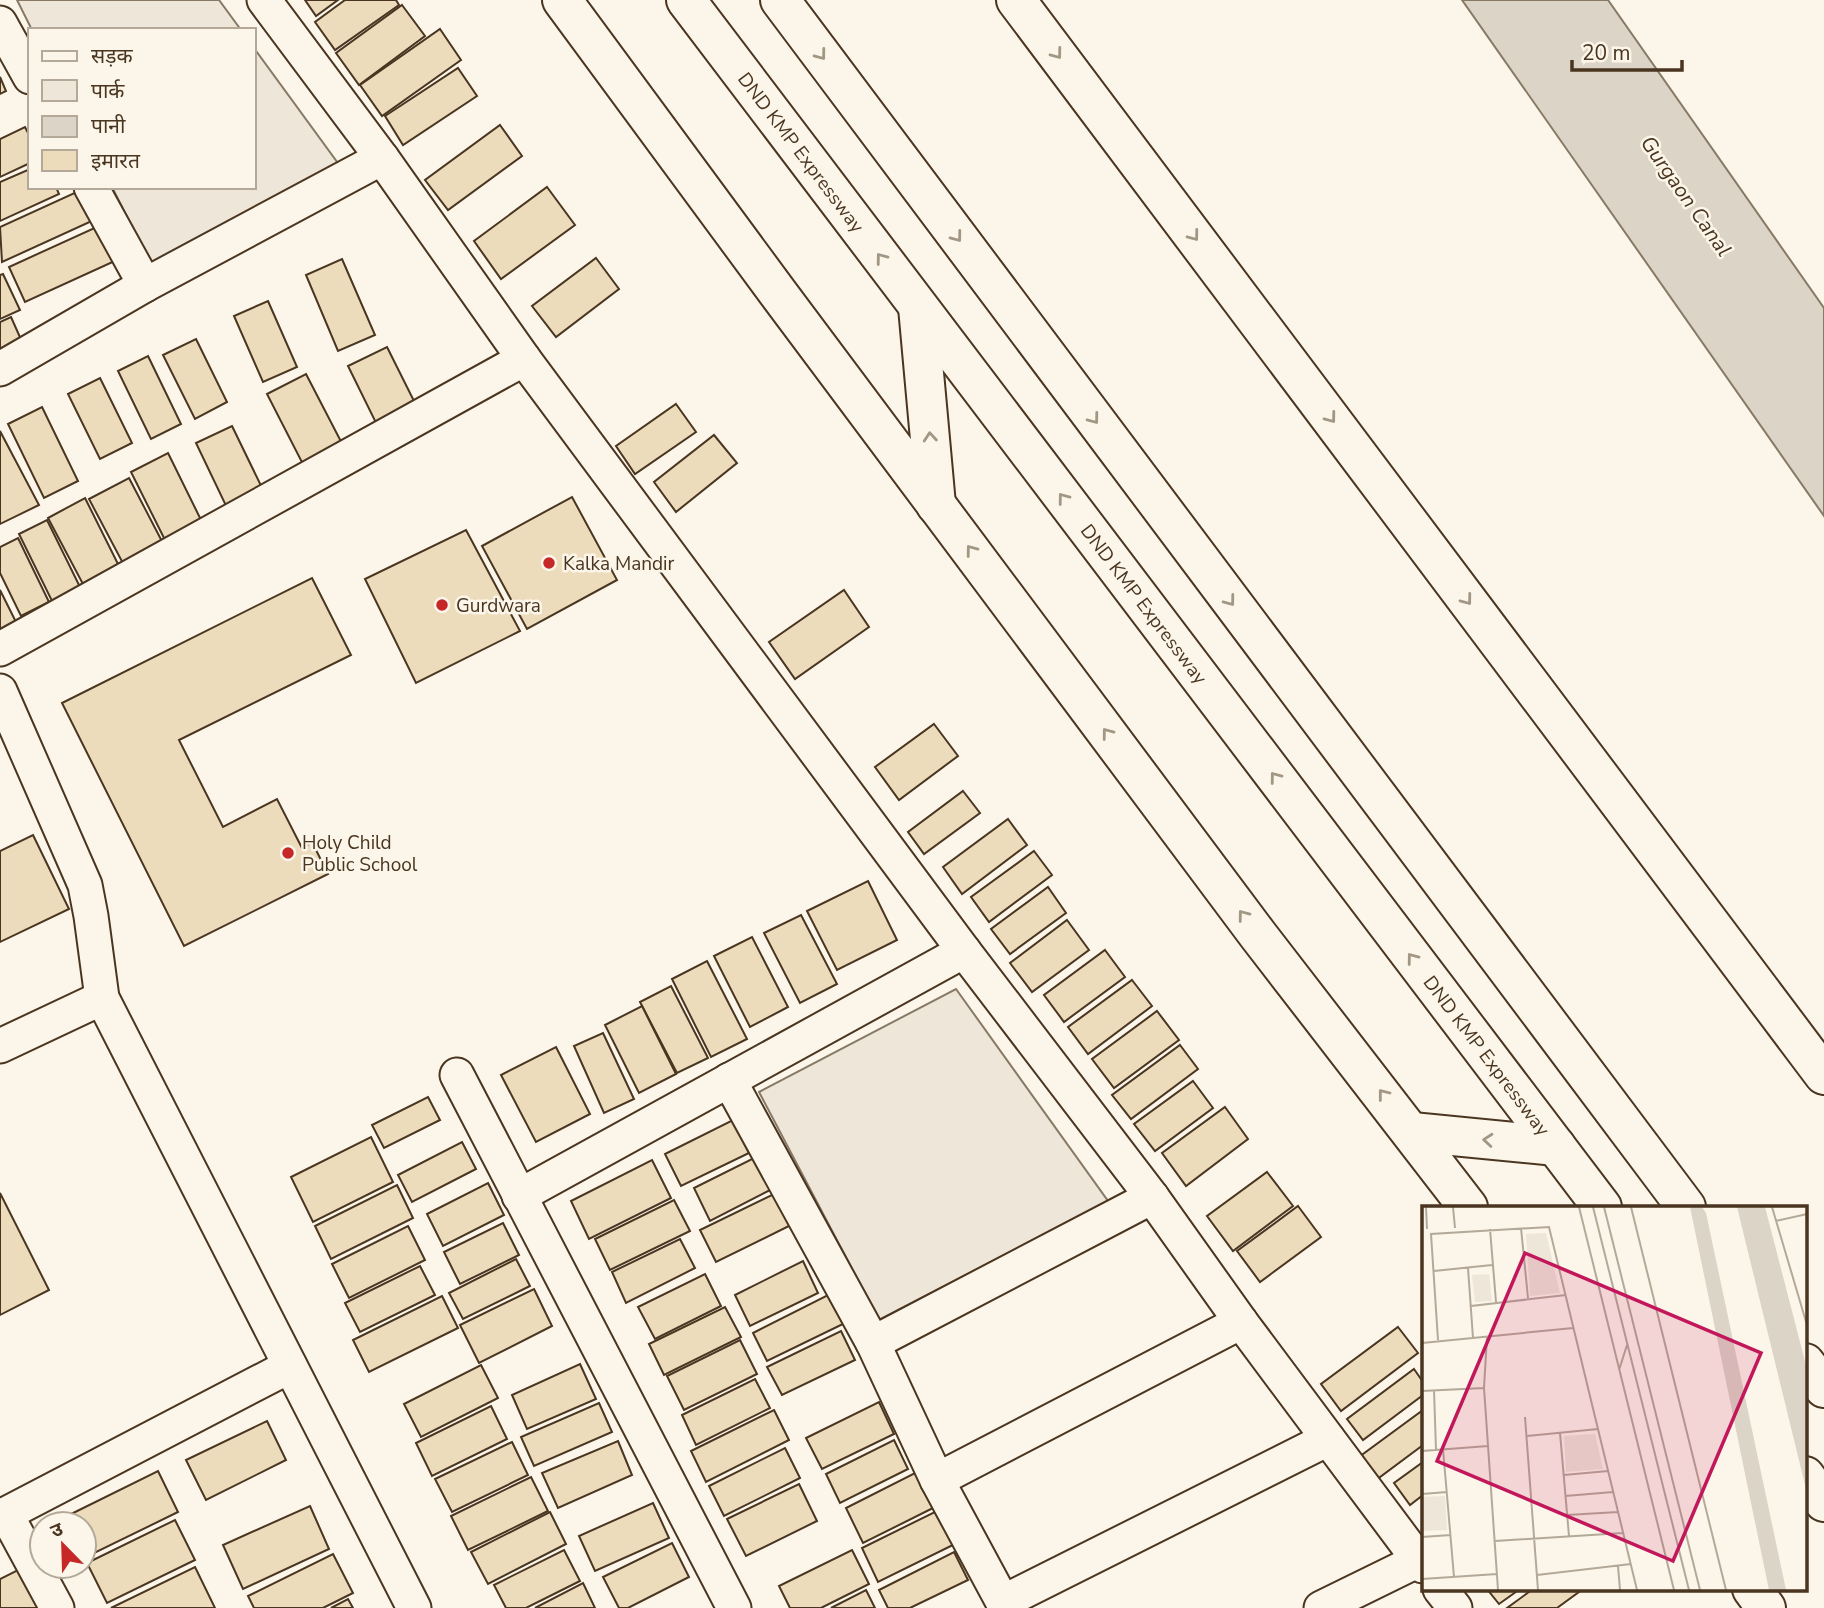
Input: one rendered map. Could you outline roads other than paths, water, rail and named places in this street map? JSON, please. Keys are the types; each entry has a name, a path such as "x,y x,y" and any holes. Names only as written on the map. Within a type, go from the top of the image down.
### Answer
{"main road":[{"path":"562,0 1258,935 1467,1206"},
{"name":"DND KMP Expressway","path":"686,0 1601,1206"},
{"path":"780,0 1685,1206"},
{"path":"1016,0 1824,1075"},
{"path":"918,307 936,505"},
{"path":"1412,1132 1556,1146"},
{"path":"1806,1364 1824,1388"},
{"path":"1806,1477 1824,1502"},
{"path":"1753,1590 1766,1608"}],"street":[{"path":"264,0 382,158 524,359 964,951 1152,1197 1241,1322 1421,1563 1321,1608"},
{"path":"0,23 28,73"},
{"path":"0,369 145,285 382,158"},
{"path":"92,189 145,285"},
{"path":"0,649 524,359"},
{"path":"0,691 85,885 92,916 102,998 414,1608"},
{"path":"519,1196 964,951"},
{"path":"0,1046 102,998"},
{"path":"457,1075 734,1608"},
{"path":"729,1080 873,1343 937,1480 1004,1605 1328,1439"},
{"path":"873,1343 1152,1197"},
{"path":"937,1480 1241,1322"},
{"path":"57,1608 3,1515 289,1366"},
{"path":"1441,1590 1455,1608"}],"water":[{"name":"Gurgaon Canal","path":"1462,0 1608,0 1824,308 1824,516"}],"place":[{"name":"Kalka Mandir","path":"549,563"},
{"name":"Gurdwara","path":"442,605"},
{"name":"Holy Child Public School","path":"288,853"}]}
